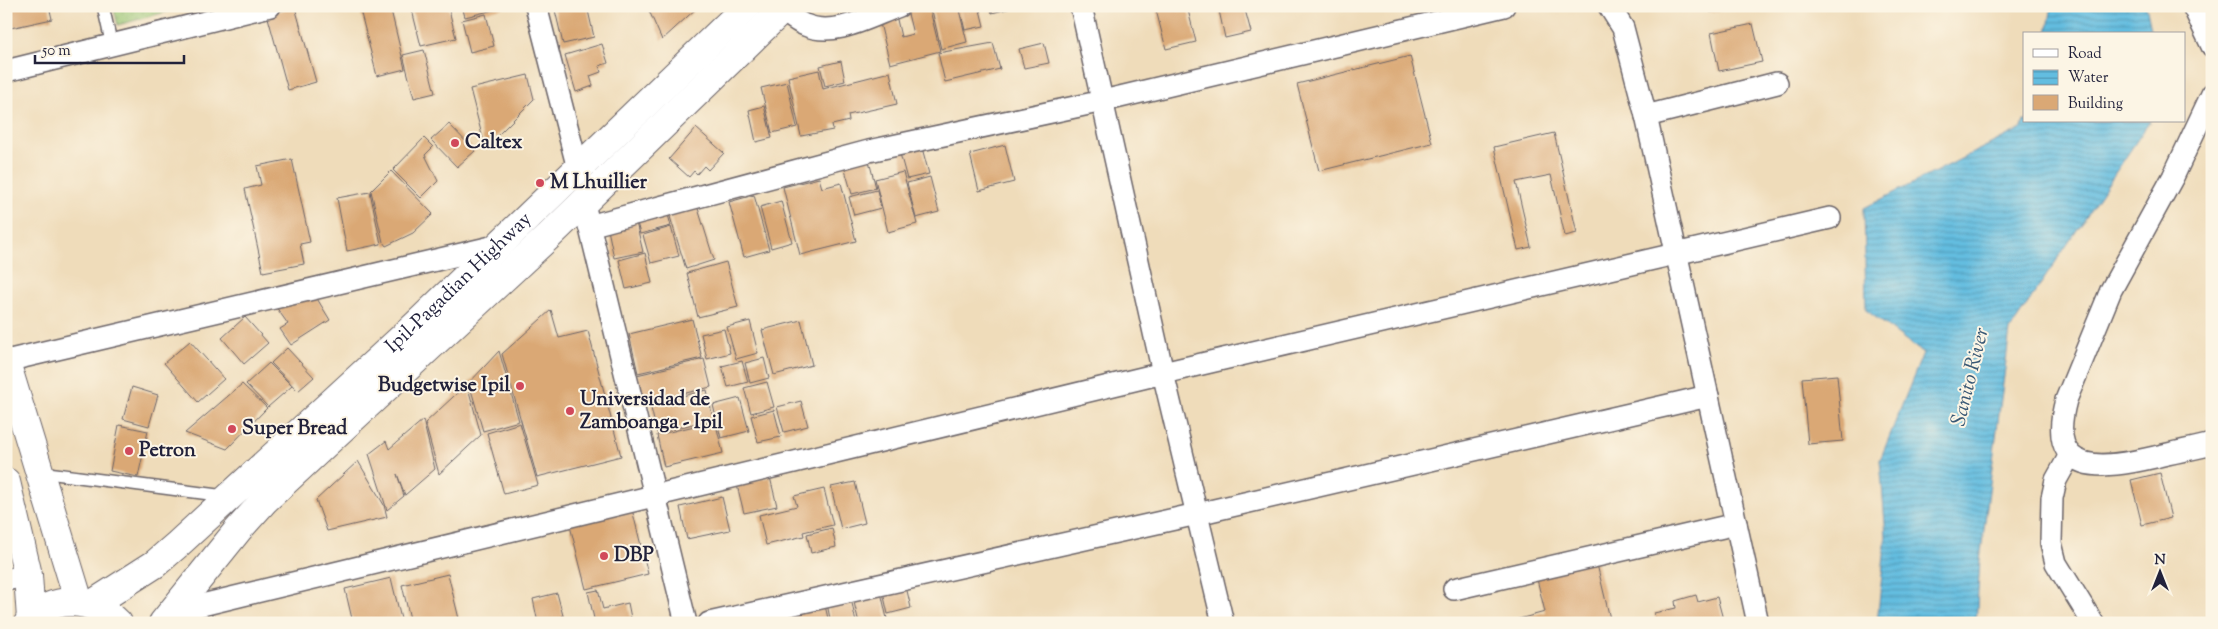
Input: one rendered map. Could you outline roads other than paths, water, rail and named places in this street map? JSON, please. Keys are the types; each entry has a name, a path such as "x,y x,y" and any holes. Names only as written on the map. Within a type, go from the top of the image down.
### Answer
{"main road":[{"name":"Ipil-Pagadian Highway","path":"85,603 155,564 229,496 310,440 501,245 747,6"},
{"path":"168,618 265,500 310,440 550,235 586,214 784,8"},
{"path":"6,361 39,472 85,603"},
{"path":"6,482 17,577 30,621 53,605 85,603 111,616 118,623"}],"street":[{"path":"6,71 270,6"},
{"path":"536,6 578,169"},
{"path":"784,8 805,25 832,28 847,26 899,6"},
{"path":"1081,6 1163,373 1223,623"},
{"path":"686,623 586,214 869,151 1102,102 1504,6"},
{"path":"1609,6 1623,28 1646,116 1758,623"},
{"path":"2193,6 2212,46"},
{"path":"1646,116 1777,83"},
{"path":"2212,94 2173,177 2123,265 2111,290 2066,400 2060,430 2070,455 2082,463 2096,465 2114,464 2212,444"},
{"path":"168,618 656,495 1163,373 1830,218"},
{"path":"6,361 550,235"},
{"path":"709,623 1197,514 1708,396"},
{"path":"2070,455 2056,480 2052,498 2051,543 2056,564 2093,623"},
{"path":"1454,589 1736,524"}],"lane":[{"path":"103,6 112,46"},
{"path":"39,472 229,496"}],"water":[{"path":"2052,6 2146,6 2152,32 2047,32"},
{"name":"Sanito River","path":"2024,122 2149,122 2010,330 1980,560 1976,623 1877,623 1886,536 1880,460 1923,353 1866,310 1864,208 2022,128"}],"place":[{"name":"Caltex","path":"455,143"},
{"name":"M Lhuillier","path":"540,183"},
{"name":"Budgetwise Ipil","path":"520,386"},
{"name":"Universidad de Zamboanga - Ipil","path":"570,411"},
{"name":"Super Bread","path":"232,429"},
{"name":"Petron","path":"129,451"},
{"name":"DBP","path":"604,556"}]}
